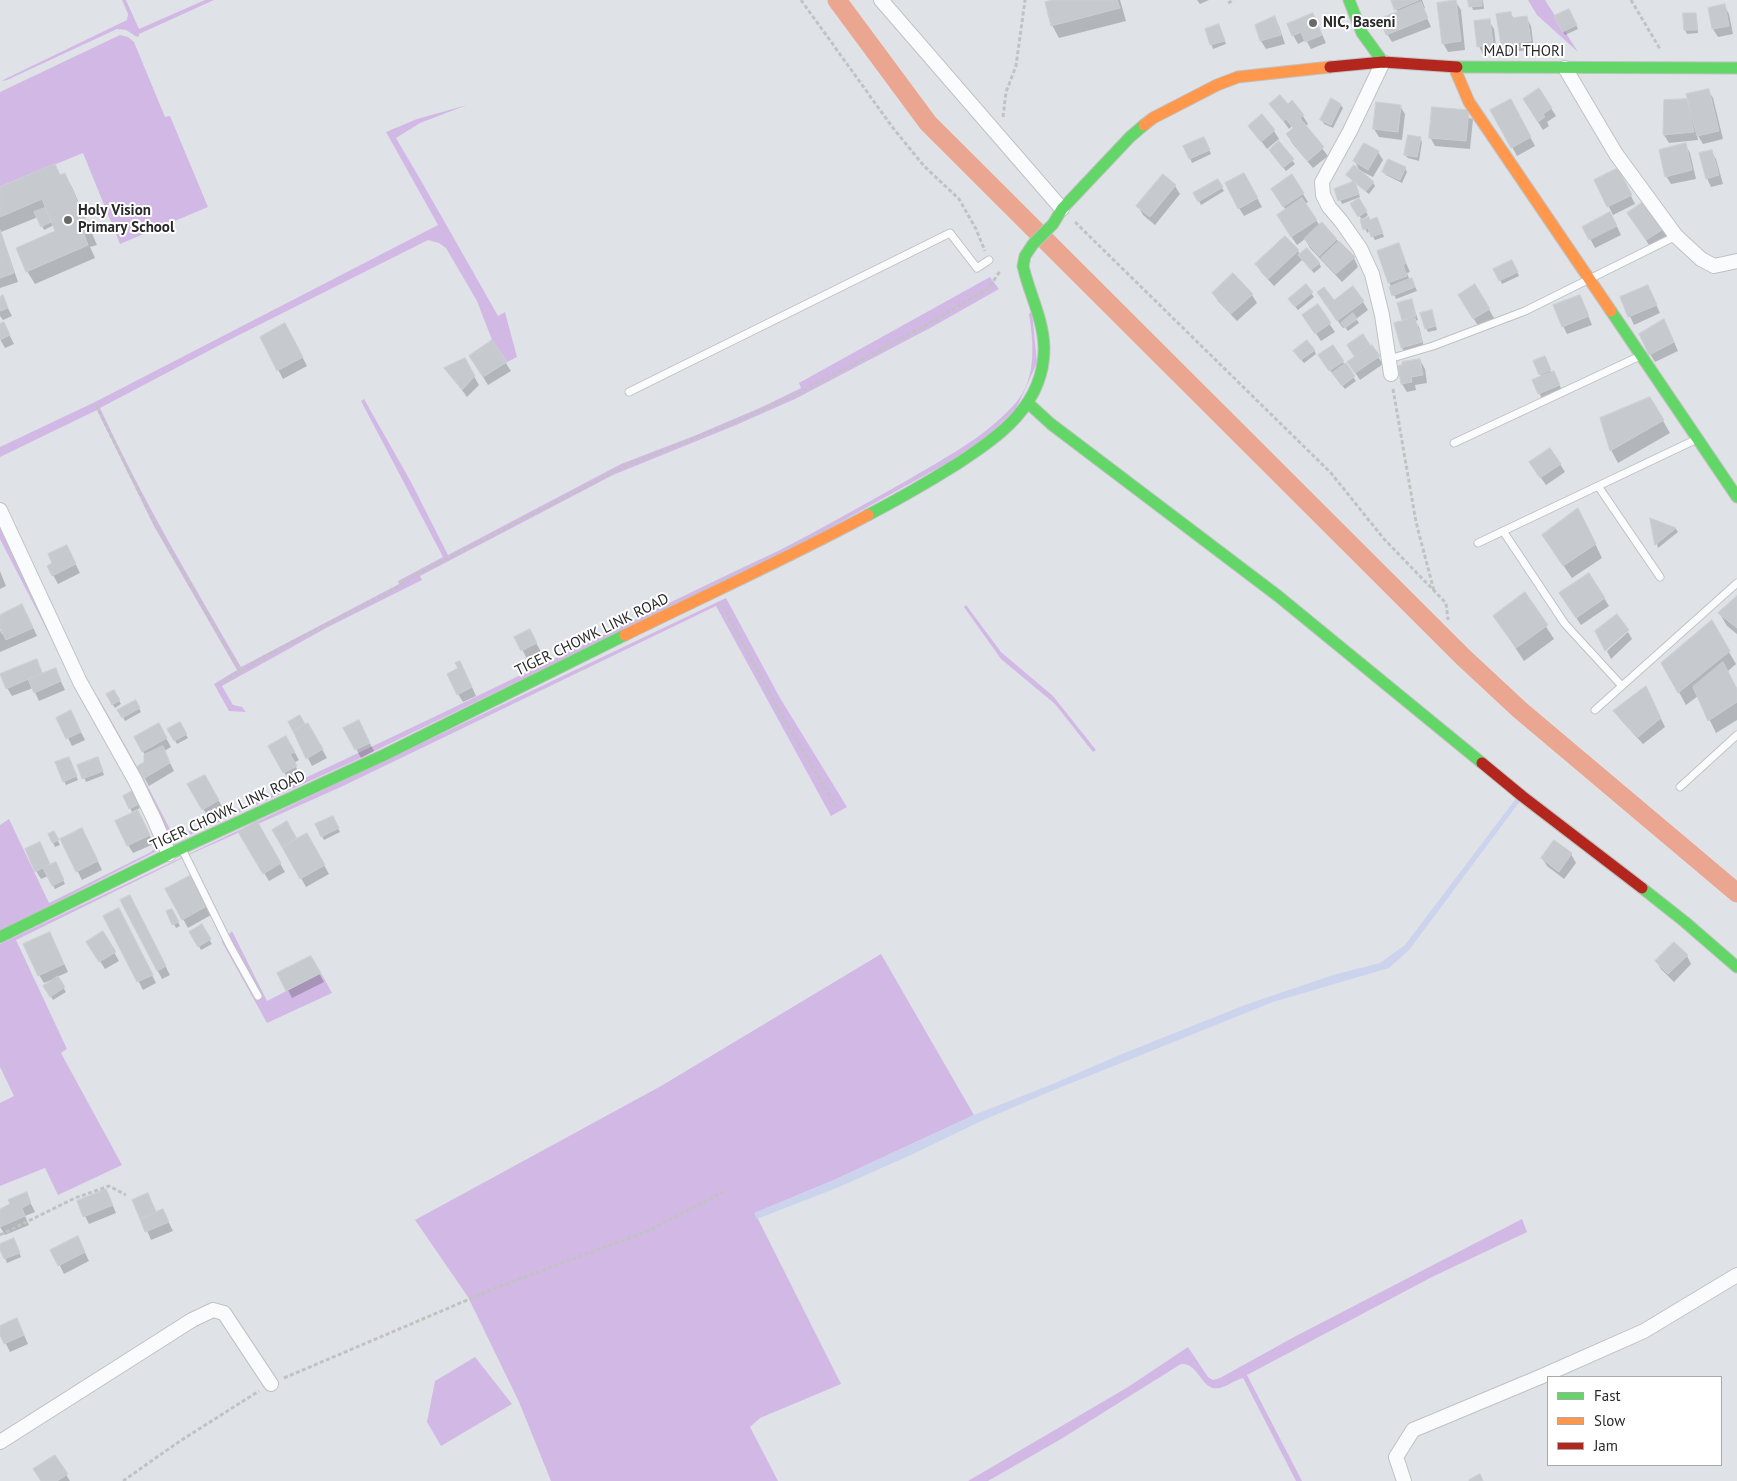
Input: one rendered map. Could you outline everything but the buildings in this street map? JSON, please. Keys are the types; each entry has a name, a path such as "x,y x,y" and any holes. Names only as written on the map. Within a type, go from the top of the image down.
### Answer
{"street":[{"path":"881,0 1062,209"},
{"path":"1348,0 1360,32 1383,62 1350,131 1322,182 1323,194 1329,208 1341,220 1360,248 1372,274 1382,315 1391,374"},
{"name":"MADI THORI","path":"1033,244 1053,224 1062,209 1130,137 1154,118 1217,85 1238,77 1383,62 1454,67 1737,68"},
{"path":"1454,67 1469,102 1737,497"},
{"path":"1565,68 1616,154 1676,236 1702,259 1714,266 1737,261"},
{"name":"TIGER CHOWK LINK ROAD","path":"0,937 169,854 392,750 715,591 777,563 929,482 992,441 1015,420 1028,403 1041,375 1044,348 1042,325 1023,266 1025,256 1033,244"},
{"path":"1028,403 1051,424 1278,596 1522,796 1685,922 1737,967"},
{"path":"0,510 80,682 135,780 169,854"},
{"path":"1404,1481 1396,1457 1413,1430 1644,1331 1737,1275"},
{"path":"0,1442 184,1325 213,1310 224,1313 271,1384"}],"lane":[{"path":"629,392 950,234 976,268 989,260"},
{"path":"1388,359 1433,346 1525,311 1676,236"},
{"path":"1454,443 1640,356"},
{"path":"1478,543 1697,439"},
{"path":"1598,486 1660,577"},
{"path":"1503,531 1565,624 1622,686"},
{"path":"1595,710 1737,583"},
{"path":"1680,787 1737,734"},
{"path":"182,848 229,944 258,996"}],"path":[{"path":"802,0 893,128 924,166 959,199 976,229 989,260 1005,273 1025,275"},
{"path":"1000,137 1006,92 1016,66 1025,0"},
{"path":"1228,3 1234,0"},
{"path":"1631,0 1671,68"},
{"path":"1062,209 1331,473 1384,539 1446,603 1448,620"},
{"path":"218,684 275,651 399,587 404,581 590,484 659,452 744,418 797,394 919,329 990,288 1000,270"},
{"path":"1391,374 1416,522 1435,593"},
{"path":"96,405 153,520 240,671"},
{"path":"715,591 777,707 836,806"},
{"path":"0,1235 75,1198 109,1186 126,1195"},
{"path":"123,1481 180,1441 271,1384 498,1287 648,1231 723,1192"}],"shaded area":[{"path":"122,0 126,0 139,29 205,0 214,0 139,34 137,37 126,30 117,29 7,80 1,81 127,20 128,14"},
{"path":"1528,0 1545,0 1578,52 1537,15"},
{"path":"120,35 128,37 134,42 165,117 170,116 208,207 120,244 83,153 0,187 0,92"},
{"path":"467,105 420,123 396,138 498,316 505,312 517,357 507,362 492,340 477,301 446,248 439,243 428,240 235,337 100,408 150,507 241,667 399,584 398,581 443,557 361,401 364,399 411,482 448,555 621,464 694,436 801,388 799,383 990,277 999,289 932,327 795,399 613,475 420,576 422,580 328,627 222,686 233,705 242,707 246,712 229,711 214,684 237,670 155,528 97,410 0,457 0,447 95,402 438,225 386,132 417,119"},
{"path":"1032,311 1037,363 1016,409 974,448 801,544 354,761 174,842 169,840 98,704 98,697 172,833 176,836 181,835 376,745 778,551 948,456 988,429 1020,397 1030,375 1032,363 1029,314"},
{"path":"0,527 64,657 145,809 159,846 157,851 0,931 0,825 9,819 49,903 151,852 156,847 156,839 140,801 73,680 0,539"},
{"path":"726,598 780,698 847,807 831,816 716,606 343,786 193,853 16,940 67,1049 61,1053 122,1165 58,1195 45,1168 0,1186 0,1103 14,1096 0,1067 0,944"},
{"path":"966,605 1001,652 1053,696 1096,750 1093,752 1055,704 1001,659 964,607"},
{"path":"232,931 267,1001 321,973 332,993 267,1023 222,942"},
{"path":"881,954 974,1115 834,1180 755,1213 841,1384 760,1418 750,1427 778,1481 551,1481 519,1402 468,1297 415,1220 661,1086"},
{"path":"1522,1219 1527,1232 1432,1277 1247,1375 1302,1481 1296,1481 1243,1378 1223,1387 1214,1388 1208,1386 1192,1367 1181,1364 1061,1439 988,1481 968,1481 1128,1387 1188,1347 1208,1377 1213,1380 1220,1378 1294,1337"},
{"path":"475,1357 512,1404 441,1446 427,1422 435,1381"}],"sand":[{"path":"1517,797 1521,800 1409,950 1389,968 1273,1002 1049,1092 979,1122 839,1187 757,1219 754,1213 834,1180 974,1115 1122,1054 1245,1005 1333,975 1380,963 1405,945"}],"waterway":[{"path":"837,0 928,123 1463,657 1520,710 1737,893"}],"traffic: fast":[{"path":"1349,0 1362,33 1383,62"},
{"path":"1457,67 1737,68"},
{"path":"868,515 924,484 989,442 1004,430 1028,402 1037,385 1042,367 1044,347 1041,326 1023,266 1025,256 1033,244 1053,224 1062,209 1130,137 1144,125"},
{"path":"1611,311 1737,497"},
{"path":"1028,403 1051,424 1278,596 1482,763"},
{"path":"0,937 169,854 384,755 625,635"},
{"path":"1642,888 1737,967"}],"traffic: slow":[{"path":"1144,125 1153,118 1217,85 1238,77 1330,67"},
{"path":"1454,67 1469,102 1611,311"},
{"path":"625,635 868,515"}],"traffic: jam":[{"path":"1330,67 1383,62 1457,67"},
{"path":"1482,763 1642,888"}],"place":[{"name":"NIC, Baseni","path":"1313,23"},
{"name":"Holy Vision Primary School","path":"68,220"}]}
